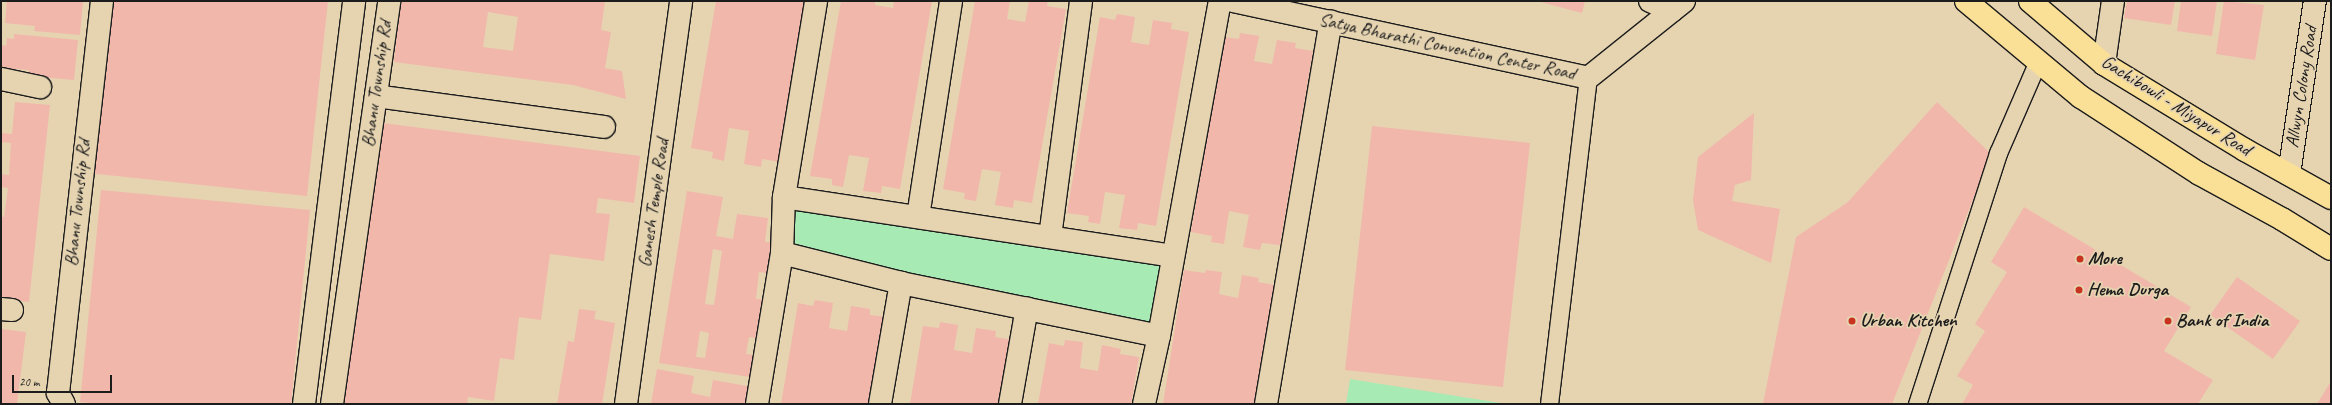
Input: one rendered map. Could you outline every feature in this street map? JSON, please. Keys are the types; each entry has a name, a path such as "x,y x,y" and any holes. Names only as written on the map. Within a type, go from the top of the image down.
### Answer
{"main road":[{"path":"1966,1 2081,97 2198,173 2282,219 2331,249"},
{"name":"Gachibowli - Miyapur Road","path":"2030,1 2104,64 2245,150 2331,198"}],"street":[{"name":"Bhanu Township Rd","path":"64,404 58,393 94,50 102,1"},
{"name":"Bhanu Township Rd","path":"304,404 354,1"},
{"name":"Bhanu Township Rd","path":"332,404 389,1"},
{"name":"Ganesh Temple Road","path":"626,404 681,1"},
{"path":"757,404 782,253 784,197 816,1"},
{"path":"918,218 951,1"},
{"path":"1050,237 1081,1"},
{"path":"1144,404 1159,336 1220,1"},
{"name":"Satya Bharathi Convention Center Road","path":"1233,1 1331,21 1588,78 1678,6"},
{"path":"1650,1 1678,6"},
{"path":"2104,64 2113,1"},
{"name":"Allwyn Colony Road","path":"2289,174 2315,1"},
{"path":"1266,404 1331,21"},
{"path":"1,79 40,87"},
{"path":"376,96 604,127"},
{"path":"784,197 1173,256"},
{"path":"782,253 902,283 1159,336"},
{"path":"880,404 902,283"},
{"path":"1010,404 1027,308"}],"lane":[{"path":"1917,404 1998,153 2038,61"},
{"path":"1549,404 1588,78"}],"green space":[{"path":"784,197 1173,256 1159,336 782,253"},
{"path":"1350,379 1507,404 1346,404"}],"building":[{"path":"7,1 83,1 80,35 34,31 35,26 5,23"},
{"path":"106,1 328,1 307,196 88,173"},
{"path":"400,1 605,1 601,30 611,32 605,68 622,71 626,99 573,85 394,62","holes":["488,12 518,17 513,51 483,47"]},
{"path":"716,1 808,1 780,162 762,159 761,167 744,164 749,131 729,128 724,161 712,158 713,152 691,148"},
{"path":"841,1 875,1 875,5 893,8 894,1 932,1 900,189 882,186 881,193 863,191 869,158 849,155 843,187 832,185 832,179 810,176"},
{"path":"975,1 1010,1 1007,19 1025,22 1029,1 1048,1 1047,6 1066,9 1032,203 1014,200 1013,208 995,205 1001,172 982,169 976,201 964,199 965,193 943,189"},
{"path":"1537,1 1585,1 1582,13"},
{"path":"2127,1 2175,1 2171,25 2124,18"},
{"path":"2181,1 2217,1 2212,36 2177,31"},
{"path":"2224,1 2264,5 2255,60 2216,54"},
{"path":"1117,14 1135,17 1131,42 1149,45 1153,20 1172,23 1171,29 1189,32 1156,226 1138,223 1137,230 1119,228 1125,195 1105,192 1100,224 1088,222 1089,216 1067,213 1100,17 1115,20"},
{"path":"1240,33 1259,36 1254,61 1272,64 1277,40 1296,43 1295,48 1313,51 1280,245 1262,243 1260,250 1243,247 1249,215 1229,211 1224,244 1211,242 1212,236 1191,232 1224,37 1239,39"},
{"path":"14,34 78,40 74,80 28,76 29,70 1,68 2,45 6,46 7,38 14,39"},
{"path":"15,102 50,105 29,302 1,299 1,216 4,217 8,188 1,187 1,174 9,175 11,143 1,142 1,133 12,134"},
{"name":"Urban Kitchen","path":"1937,102 1991,154 1892,404 1763,404 1796,237 1848,202"},
{"path":"1754,113 1751,180 1735,185 1732,201 1780,209 1771,263 1698,230 1693,200 1698,157"},
{"path":"375,122 640,156 634,203 598,198 596,213 610,214 604,261 550,254 541,320 519,317 514,360 500,358 494,401 468,397 467,404 337,404"},
{"path":"1372,126 1530,143 1503,387 1345,370"},
{"path":"101,190 310,210 291,404 102,404 80,402"},
{"path":"687,191 723,197 716,236 733,239 737,214 768,218 765,242 772,242 767,273 759,272 756,299 762,299 756,338 749,337 746,354 754,355 750,377 659,363","holes":["713,249 722,251 714,305 705,304","700,331 709,333 705,358 696,357"]},
{"name":"Hema Durga","path":"2024,207 2191,307 2164,351 2213,380 2198,404 1962,404 1973,385 1957,376 1985,331 1975,324 2007,272 1991,262"},
{"path":"1184,270 1205,273 1206,270 1222,272 1219,294 1238,298 1242,275 1259,278 1258,282 1275,285 1257,404 1163,404"},
{"path":"2237,277 2300,321 2273,359 2210,315"},
{"path":"815,300 833,303 829,328 847,331 851,306 870,309 870,315 888,317 873,404 781,404 798,303 813,306"},
{"path":"579,309 596,311 594,319 615,323 602,404 557,404 568,341 574,342"},
{"path":"940,322 958,325 954,350 972,353 976,328 996,331 995,337 1013,340 1002,404 910,404 923,326 939,328"},
{"path":"1,329 26,332 17,404 1,404"},
{"path":"1065,340 1083,342 1080,368 1098,371 1102,345 1121,349 1120,354 1139,357 1131,404 1038,404 1049,343 1064,346"},
{"path":"657,369 694,376 691,393 710,397 713,380 753,387 750,404 651,404"},
{"path":"2331,381 2331,404 2317,404"}],"place":[{"name":"More","path":"2080,259"},
{"name":"Hema Durga","path":"2079,290"},
{"name":"Urban Kitchen","path":"1852,321"},
{"name":"Bank of India","path":"2168,321"}]}
